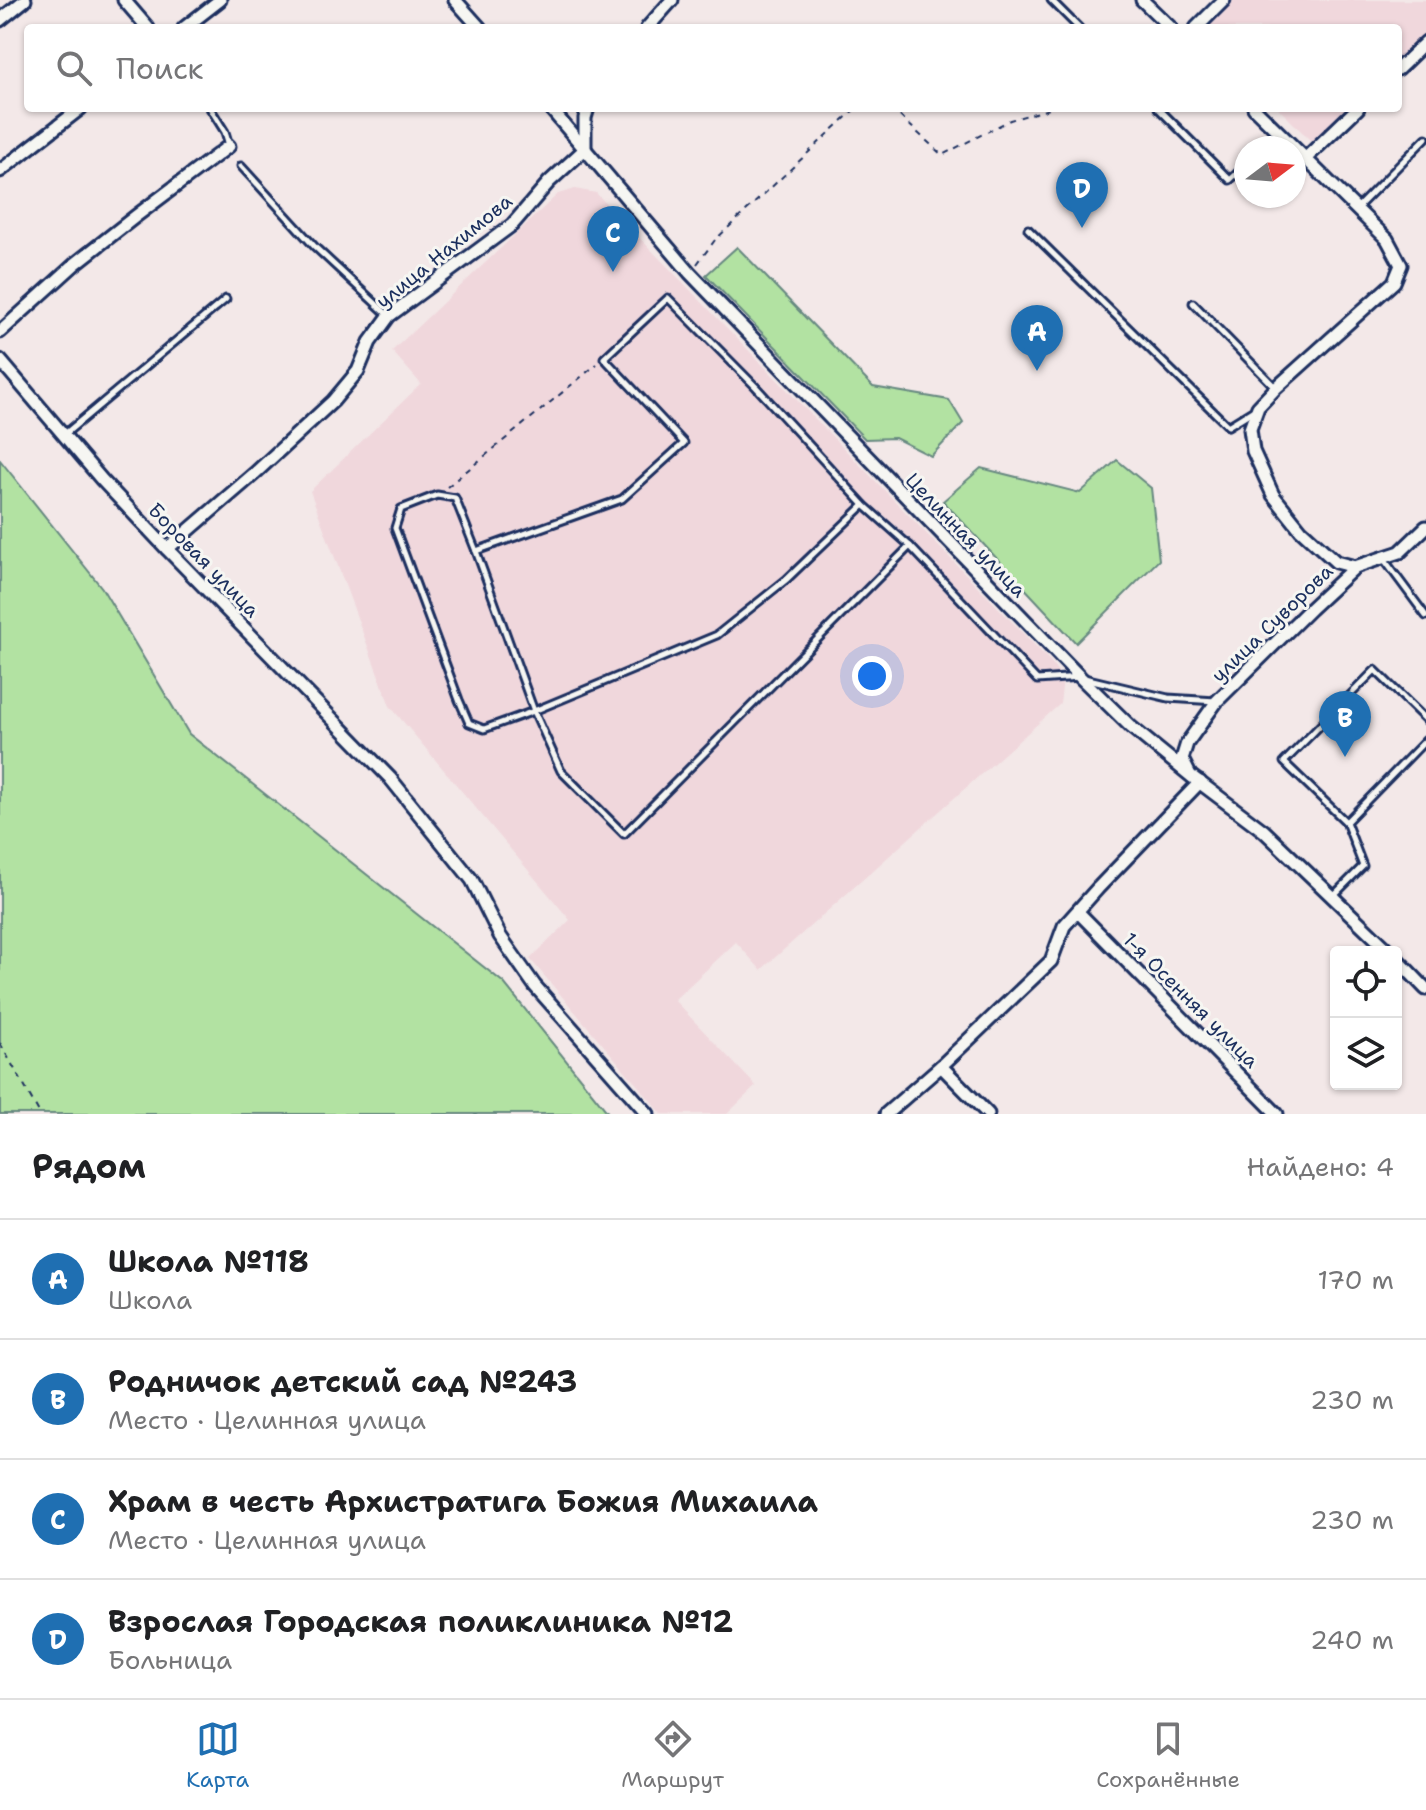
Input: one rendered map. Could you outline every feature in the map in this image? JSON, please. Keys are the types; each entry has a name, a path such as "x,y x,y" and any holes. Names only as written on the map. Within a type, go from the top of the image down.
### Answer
{"street":[{"path":"0,20 25,0"},
{"path":"124,0 145,24"},
{"path":"189,24 220,0"},
{"path":"455,0 476,24"},
{"path":"651,24 672,0"},
{"path":"1142,0 1167,24"},
{"path":"1200,24 1224,0"},
{"path":"1402,65 1426,42"},
{"path":"0,171 76,112"},
{"name":"Целинная улица","path":"553,112 690,273 1080,677 1131,727 1264,831 1384,946"},
{"path":"585,149 587,112"},
{"path":"1258,112 1283,136"},
{"path":"1354,112 1306,158 1387,239 1401,265 1394,282 1258,407 1250,429 1253,451 1273,495 1301,530 1336,562 1355,567"},
{"path":"0,332 75,264 229,146"},
{"name":"улица Нахимова","path":"167,549 333,401 358,371 370,342 389,316 512,225 549,182 585,149"},
{"name":"Боровая улица","path":"0,360 102,480 390,778 472,880 500,936 535,986 648,1114"},
{"name":"улица Суворова","path":"1195,779 1182,759 1187,743 1217,701 1355,567 1400,552 1426,527"},
{"path":"886,1114 1051,961 1064,926 1195,779"},
{"name":"1-я Осенняя улица","path":"1078,912 1277,1114"},
{"path":"1402,964 1426,989"},
{"path":"941,1066 988,1114"}],"lane":[{"path":"1051,0 1075,24"},
{"path":"212,112 225,132 229,146"},
{"path":"1162,112 1230,180 1234,176"},
{"path":"1275,136 1279,132"},
{"path":"1357,208 1426,138"},
{"path":"241,166 315,247 389,316"},
{"path":"1028,229 1228,426 1258,407"},
{"path":"476,551 622,499 684,443 604,358 668,298 756,387 864,505 910,546 1037,680 1080,677 1168,698 1217,701"},
{"path":"64,434 226,299"},
{"path":"1193,303 1276,388"},
{"path":"864,505 787,579 717,635 534,711 484,729 469,723 395,528 401,509 437,495 455,498 534,711 561,771 624,834 910,546"},
{"path":"1383,558 1426,616"},
{"path":"1332,897 1363,866 1346,822 1284,762 1375,670 1426,720"},
{"path":"1346,822 1426,740"}],"path":[{"path":"690,273 715,240 852,112"},
{"path":"895,112 942,155 1010,120 1039,112"},
{"path":"437,495 604,358"},
{"path":"0,1043 40,1114"}],"shaded area":[{"path":"1234,0 1426,0 1426,35 1402,58 1402,24 1210,24"},
{"path":"1282,112 1346,112 1313,143"},
{"path":"575,189 596,193 1051,662 1063,679 1060,704 761,970 736,942 674,1000 756,1086 727,1114 662,1114 530,959 570,920 390,706 310,491 421,384 392,351 558,194"}],"green space":[{"path":"737,247 873,387 949,400 963,423 931,456 895,438 865,439 706,275"},
{"path":"0,460 102,588 189,734 504,983 609,1114 0,1114"},
{"path":"1117,460 1151,488 1159,560 1076,643 943,501 981,468 1080,493"}],"place":[{"name":"Взрослая Городская поликлиника №12","path":"1082,228"},
{"name":"Храм в честь Архистратига Божия Михаила","path":"613,272"},
{"name":"Школа №118","path":"1037,371"},
{"name":"Родничок детский сад №243","path":"1345,757"}]}
